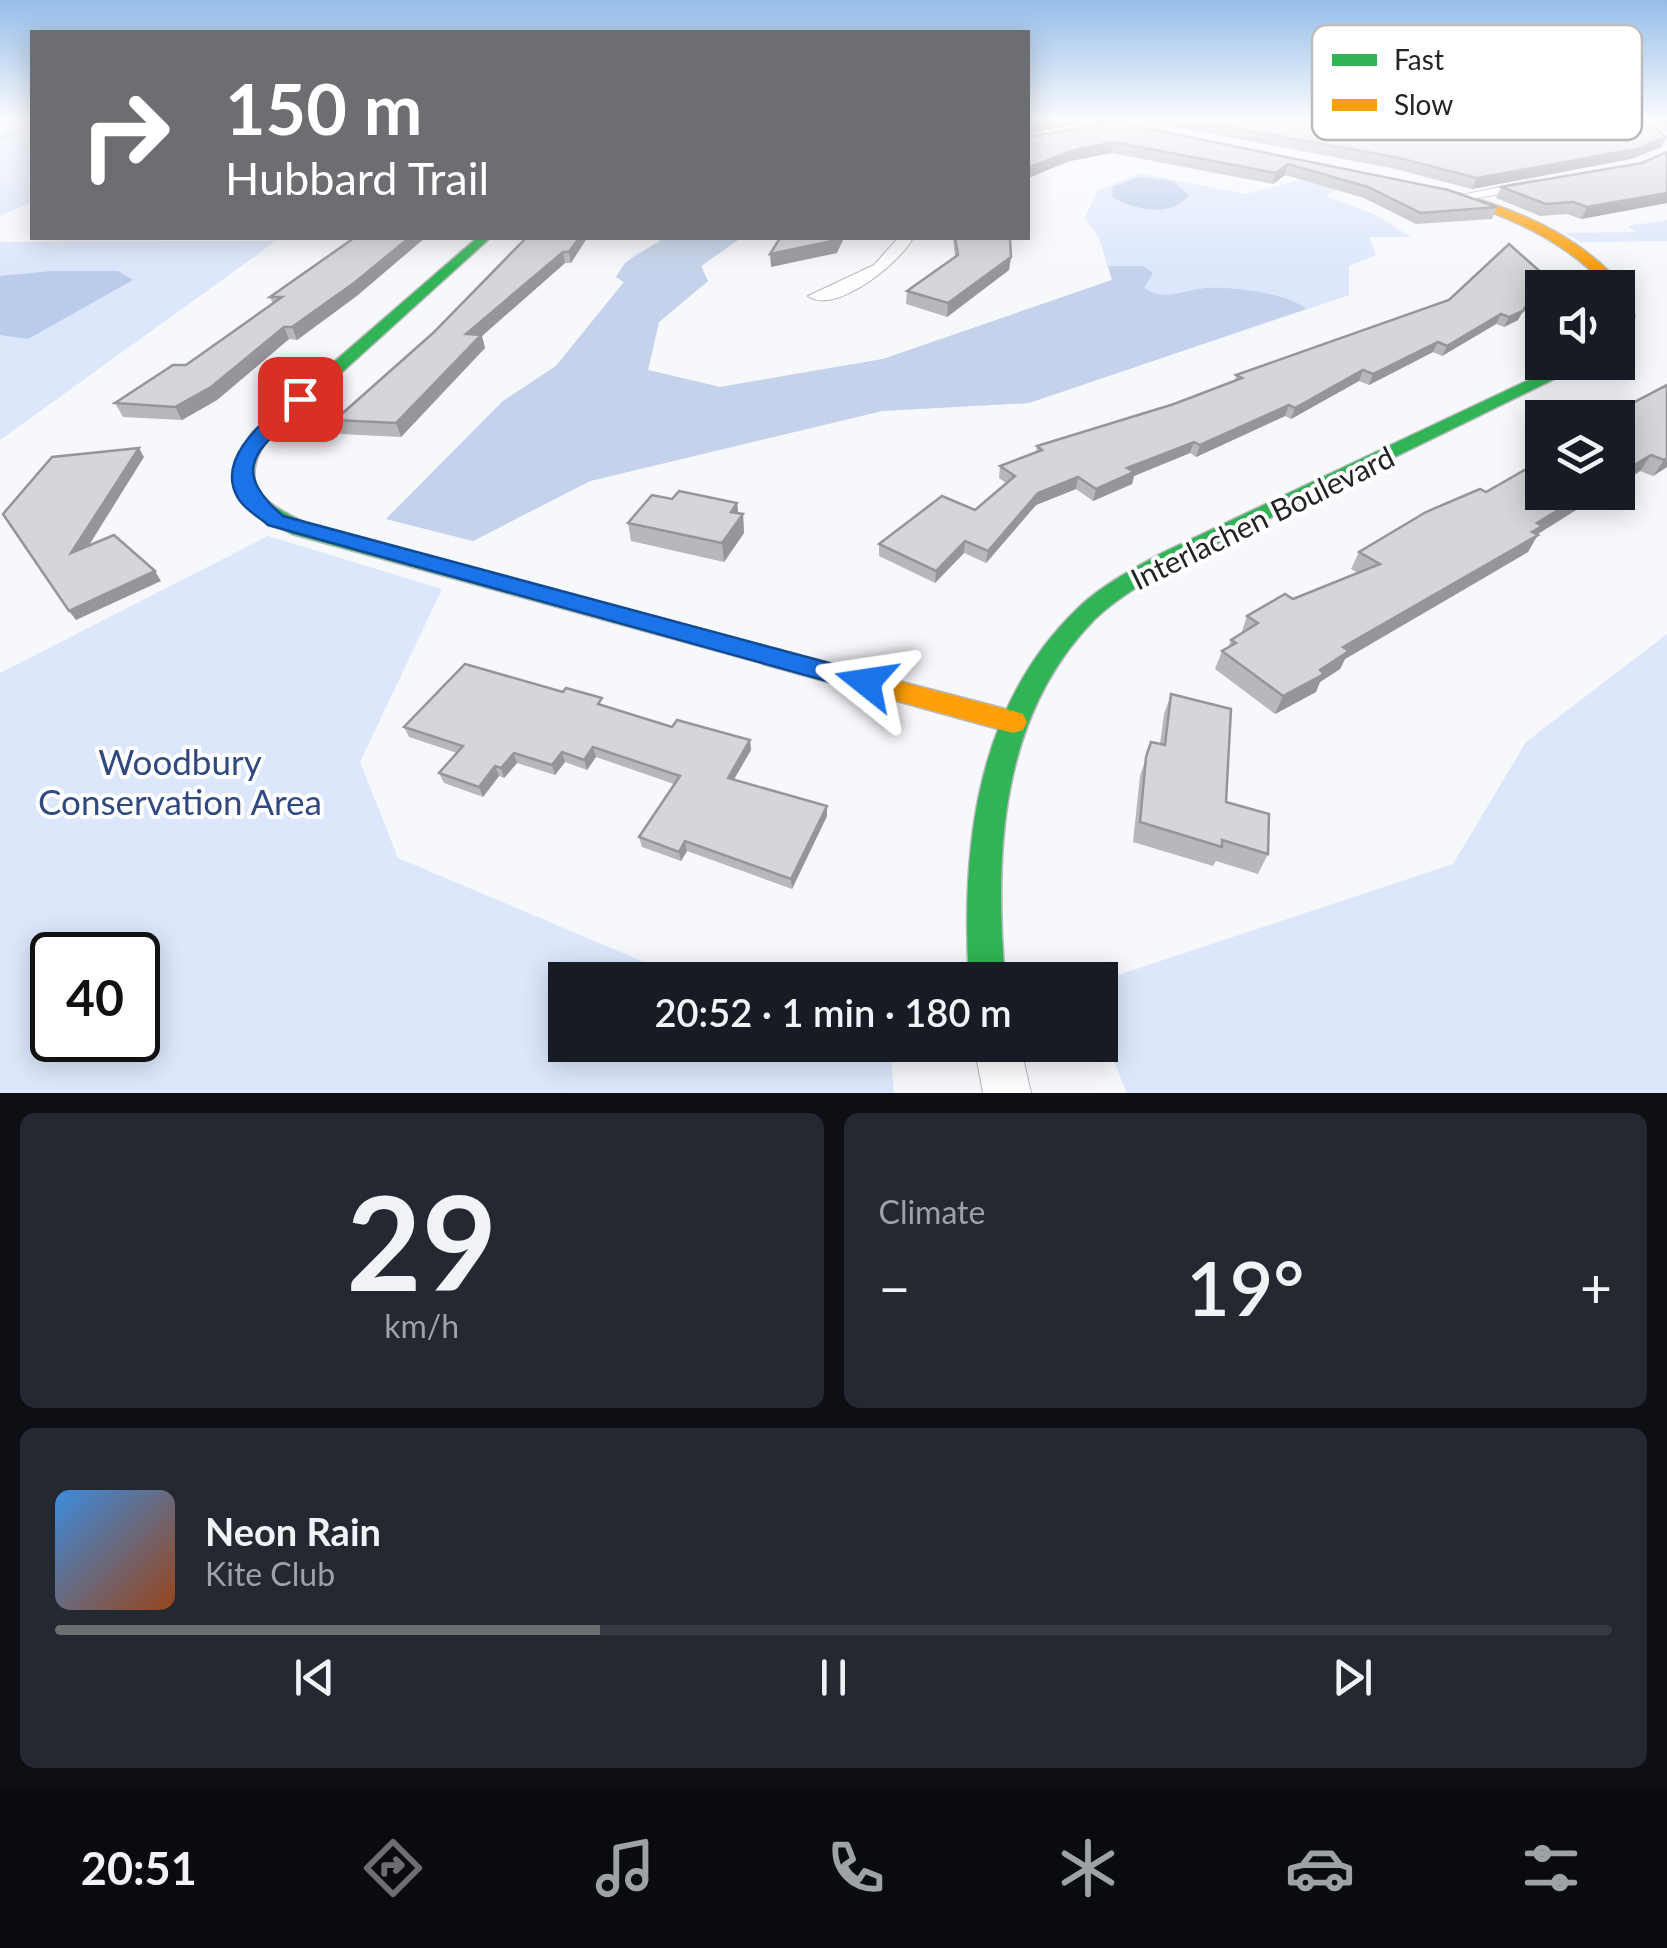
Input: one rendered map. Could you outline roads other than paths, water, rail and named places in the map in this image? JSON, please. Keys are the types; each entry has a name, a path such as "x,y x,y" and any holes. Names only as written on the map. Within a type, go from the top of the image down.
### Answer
{"street":[{"path":"1459,197 1549,181"},
{"path":"1416,185 1459,197 1556,237 1602,270"},
{"path":"482,240 438,283 259,437 246,453 242,483 259,510 300,529 1013,722"},
{"path":"817,296 880,270 900,252 905,240"},
{"name":"Interlachen Boulevard","path":"985,962 979,888 984,824 1013,722 1042,668 1078,622 1123,584 1544,380"},
{"path":"1000,1062 1007,1093"}],"park label":[{"name":"Woodbury Conservation Area","path":"180,781"}]}
